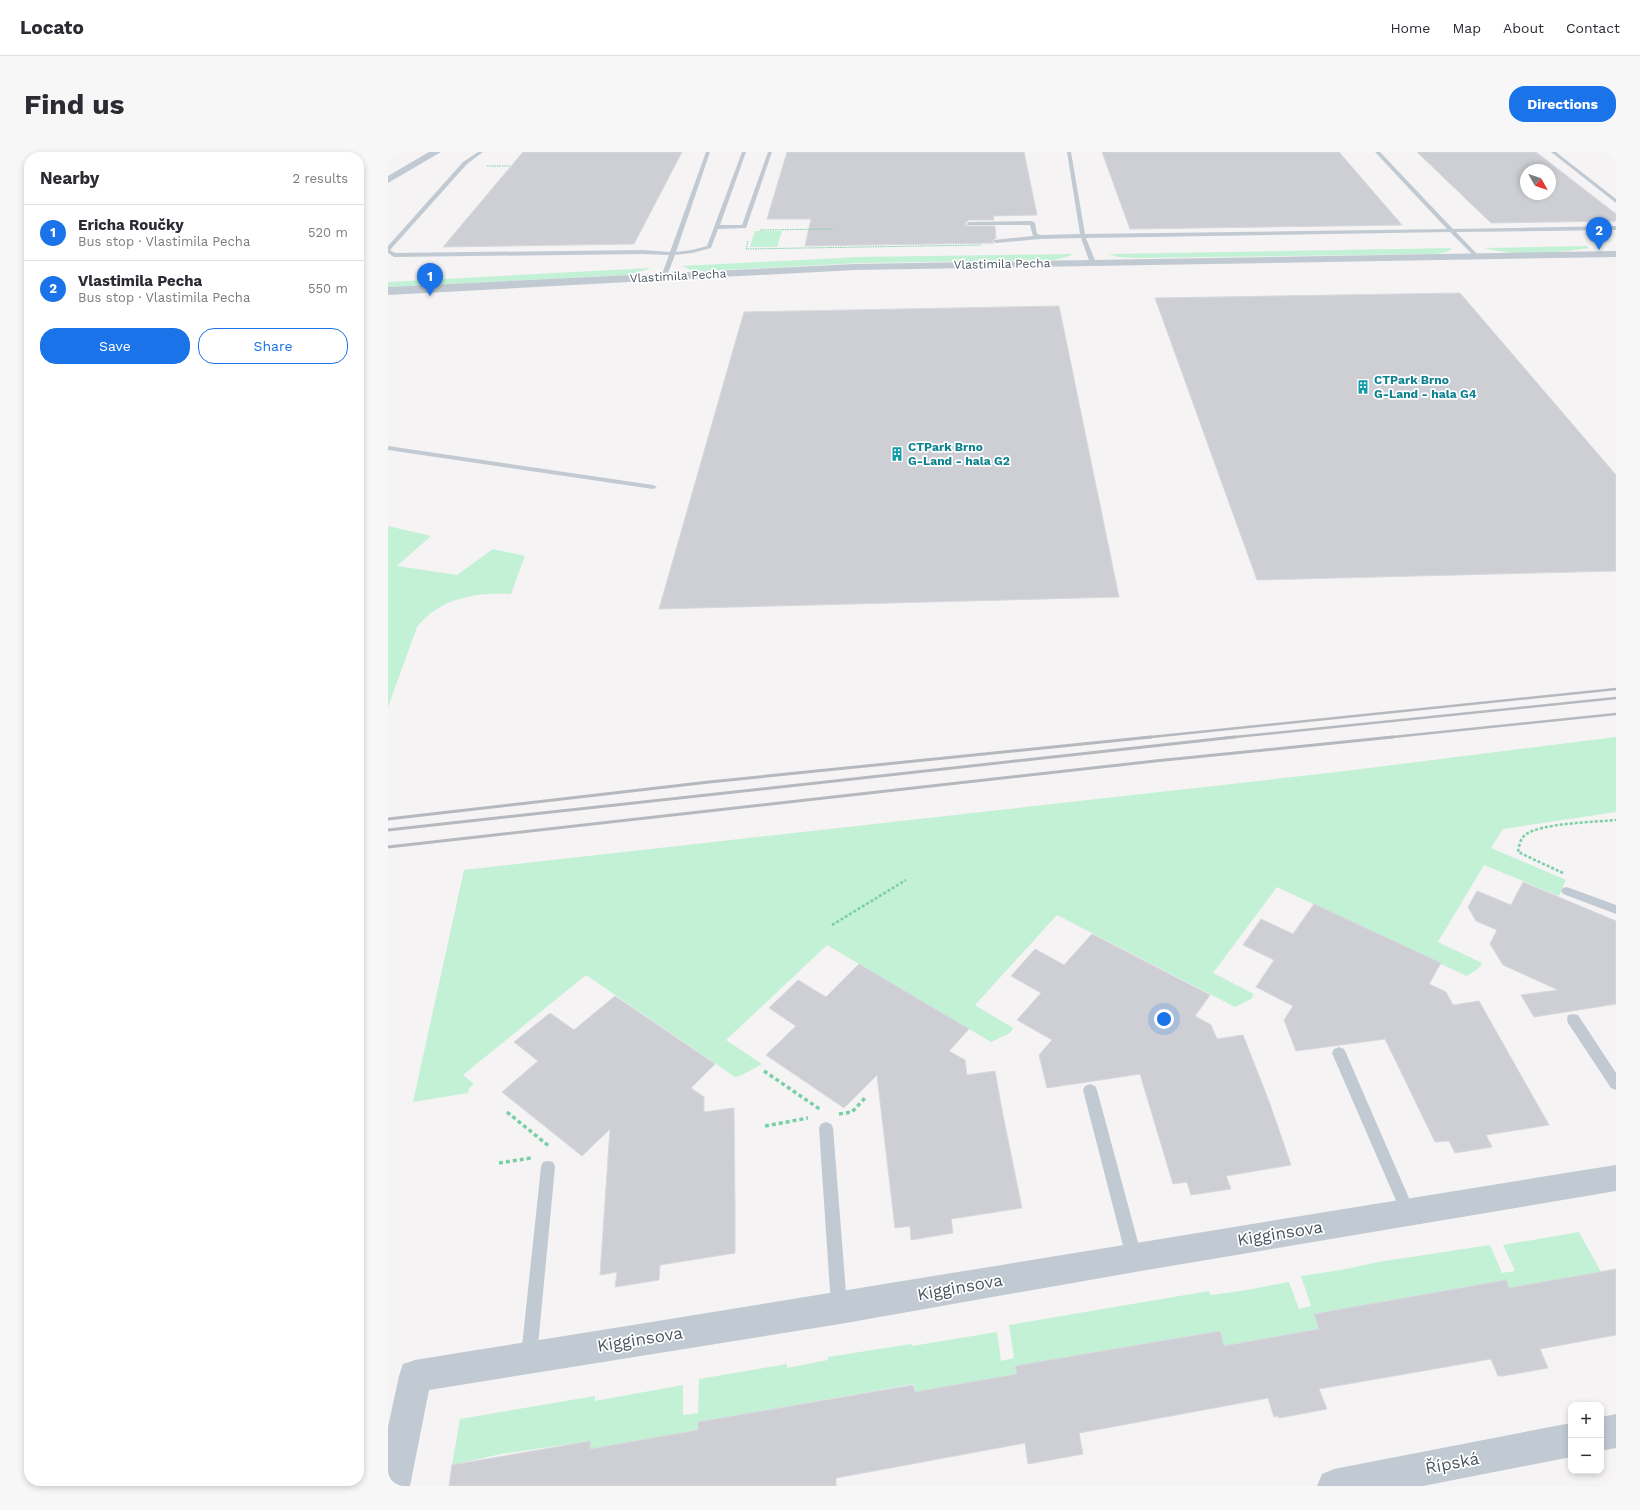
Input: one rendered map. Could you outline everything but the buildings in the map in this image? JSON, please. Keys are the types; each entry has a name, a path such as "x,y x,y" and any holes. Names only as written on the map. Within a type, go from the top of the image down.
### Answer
{"street":[{"path":"388,180 436,152"},
{"name":"Vlastimila Pecha","path":"388,291 855,267 1616,254"},
{"name":"Kigginsova","path":"394,1486 415,1376 840,1308 1134,1257 1616,1178"},
{"path":"1604,1433 1616,1431"},
{"name":"Řípská","path":"1334,1486 1568,1441"}],"lane":[{"path":"481,152 465,162 388,250 394,255 643,252 672,255 695,252 710,247 744,152"},
{"path":"664,277 708,152"},
{"path":"716,227 744,226 770,152"},
{"path":"1069,152 1083,236 1093,263"},
{"path":"1377,152 1477,257"},
{"path":"1553,152 1616,201"},
{"path":"969,224 1032,223 1035,235 1040,237"},
{"path":"996,241 1040,237 1083,236 1616,228"},
{"path":"388,448 653,487"},
{"path":"1567,891 1616,910"},
{"path":"1573,1019 1616,1084"},
{"path":"1339,1053 1408,1212"},
{"path":"1090,1090 1134,1257"},
{"path":"826,1128 840,1308"},
{"path":"529,1357 548,1167"}],"path":[{"path":"758,230 833,229"},
{"path":"750,236 746,249 985,245"},
{"path":"1567,891 1569,875 1518,852 1519,844 1525,835 1540,829 1616,820"},
{"path":"832,925 906,880"},
{"path":"764,1071 822,1111"},
{"path":"836,1114 852,1112 865,1098"},
{"path":"507,1112 554,1150"},
{"path":"766,1126 812,1118"},
{"path":"499,1163 535,1158"}],"green space":[{"path":"755,231 782,231 777,247 750,247"},
{"path":"1586,246 1589,248 1536,253 1497,251 1484,248"},
{"path":"1453,248 1446,252 1435,254 1135,258 1119,257 1108,254"},
{"path":"1074,254 1054,260 861,263 703,271 691,270 682,266 859,257"},
{"path":"651,268 629,275 388,287 388,282"},
{"path":"388,526 431,536 397,566 457,575 493,549 525,556 511,594 485,594 460,599 447,603 426,617 417,627 388,707"},
{"path":"1616,737 1616,812 1503,829 1491,848 1566,880 1559,896 1484,865 1438,942 1482,963 1479,968 1467,976 1277,887 1213,973 1254,994 1251,999 1235,1007 1057,915 975,1005 1013,1028 1010,1033 991,1042 827,945 726,1040 762,1064 742,1075 735,1077 586,975 463,1075 474,1084 469,1088 468,1093 413,1102 464,870 1329,773"},
{"path":"1579,1232 1601,1272 1509,1288 1506,1280 1314,1314 1319,1329 1224,1346 1219,1331 1016,1366 1017,1374 915,1392 914,1384 698,1422 698,1430 590,1449 590,1441 501,1454 452,1465 460,1419 595,1396 595,1401 683,1385 683,1415 698,1413 699,1379 787,1364 787,1368 828,1360 828,1357 911,1344 912,1346 997,1332 1001,1361 1014,1358 1009,1325 1209,1291 1210,1295 1289,1282 1299,1309 1311,1306 1301,1276 1341,1270 1378,1262 1490,1245 1502,1273 1515,1271 1503,1245"}],"railway":[{"path":"1141,738 1616,689"},
{"path":"1225,738 1616,698"},
{"path":"1383,738 1616,714"},
{"path":"388,819 709,782 1151,737"},
{"path":"388,830 1235,737"},
{"path":"388,847 1155,761 1393,737"}],"place":[{"name":"Vlastimila Pecha","path":"1599,250"},
{"name":"Ericha Roučky","path":"430,296"},
{"name":"CTPark Brno G-Land - hala G4","path":"1363,387"},
{"name":"CTPark Brno G-Land - hala G2","path":"897,454"}]}
